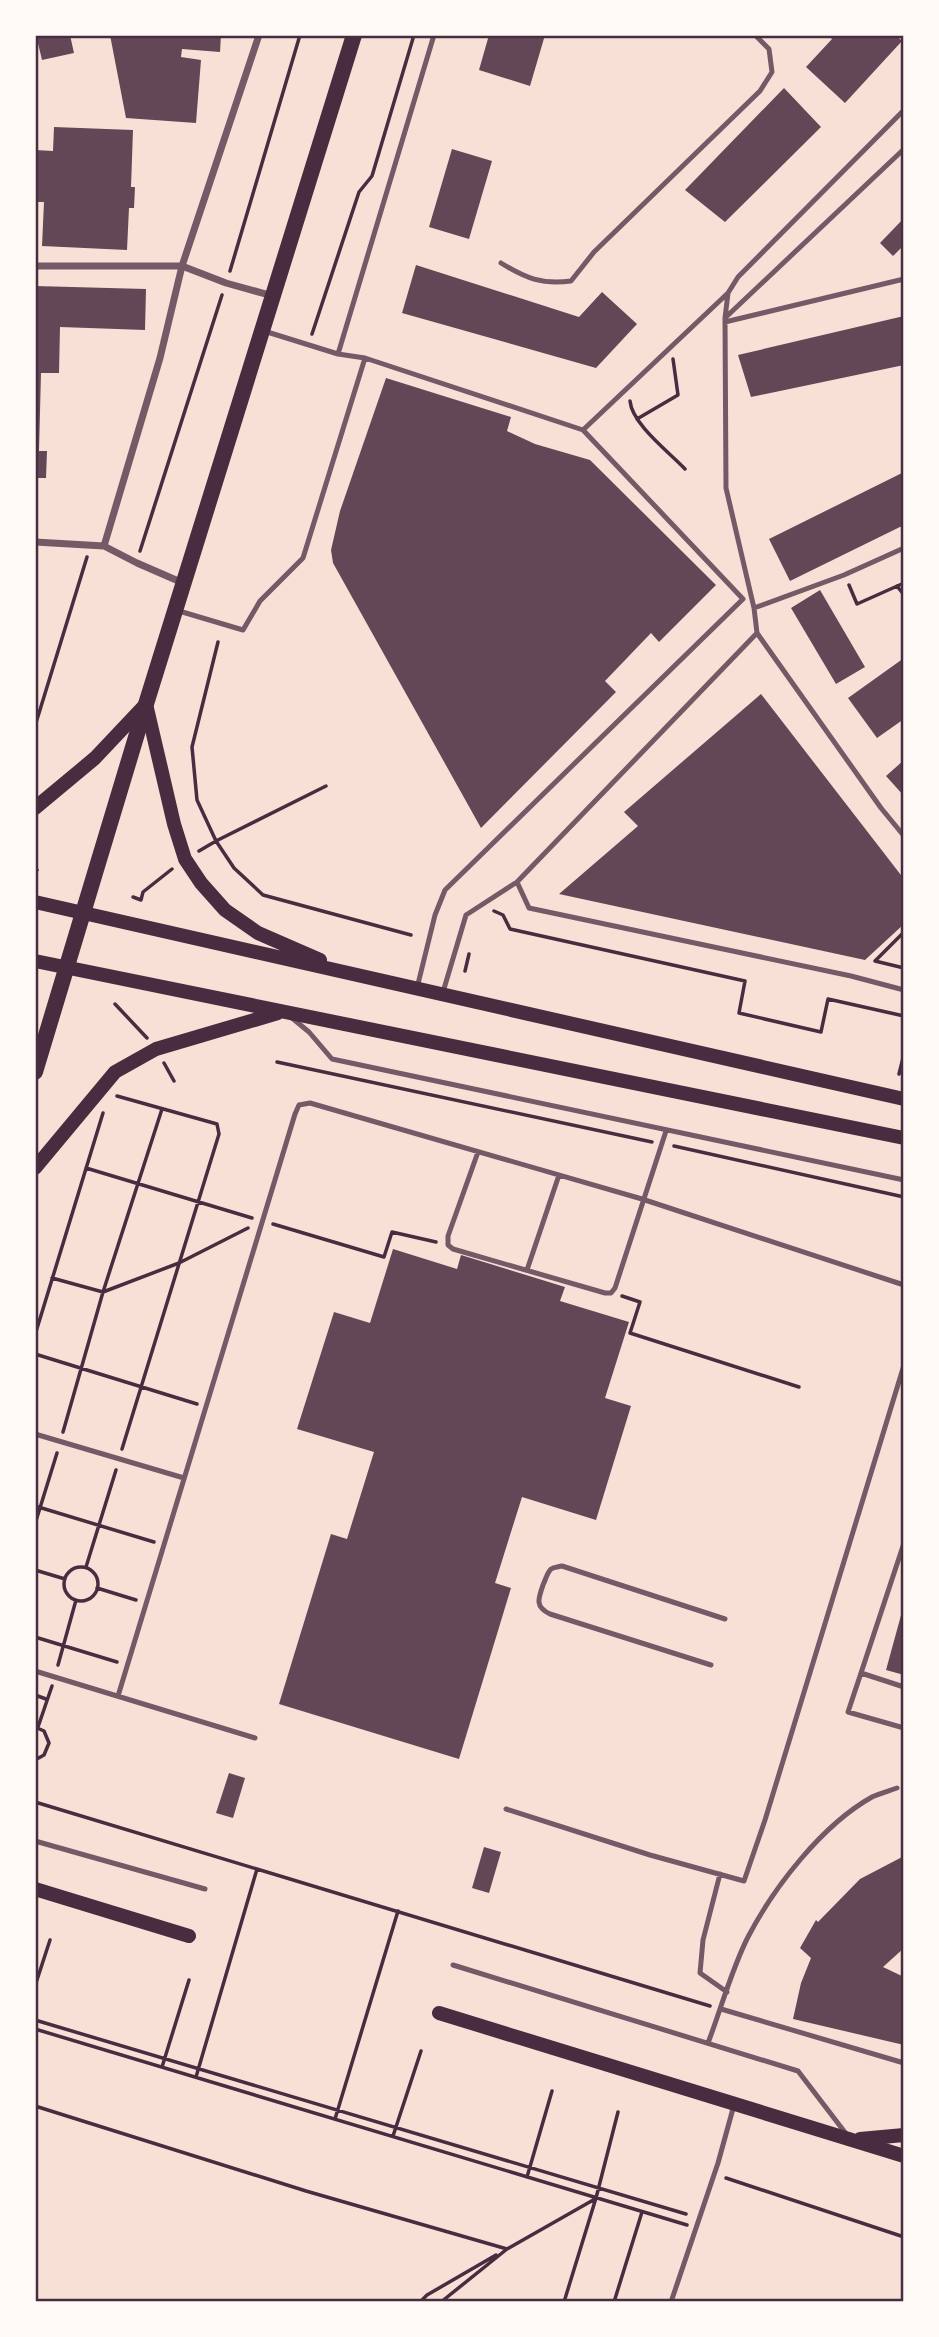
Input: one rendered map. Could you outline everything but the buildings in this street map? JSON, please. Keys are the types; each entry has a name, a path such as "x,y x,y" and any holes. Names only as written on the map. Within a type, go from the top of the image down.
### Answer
{"main road":[{"path":"35,1072 146,704 354,35"},
{"path":"35,807 95,758 146,704"},
{"path":"146,704 174,824 185,859 201,883 225,910 258,933 351,973"},
{"path":"35,902 904,1098"},
{"path":"35,961 904,1138"},
{"path":"35,1168 115,1072 156,1049 284,1012"},
{"path":"35,1889 189,1936"},
{"path":"439,2013 904,2156"},
{"path":"852,2140 904,2135"}],"street":[{"path":"104,546 160,358 182,266 259,35"},
{"path":"35,265 182,266 226,283 273,296"},
{"path":"35,542 104,546 184,583"}],"lane":[{"path":"338,354 434,35"},
{"path":"501,263 522,276 551,284 571,281 603,243 760,91 772,72 769,49 755,35"},
{"path":"583,430 728,293 738,278 904,110"},
{"path":"725,320 904,149"},
{"path":"725,320 904,279"},
{"path":"728,293 725,320 726,488 754,608 757,633 881,808 904,836"},
{"path":"262,331 338,354 365,358 583,430 743,599 445,890 435,915 416,989"},
{"path":"176,610 243,630 260,601 303,558 365,358"},
{"path":"754,608 844,575 904,548"},
{"path":"442,995 466,915 517,882 757,633"},
{"path":"517,882 529,908 851,976 904,990"},
{"path":"284,1012 309,1032 332,1059 904,1180"},
{"path":"118,1696 299,1105 310,1104 642,1199 904,1285"},
{"path":"478,1152 448,1236 448,1245 453,1249 611,1293 666,1131"},
{"path":"527,1270 559,1175"},
{"path":"506,1809 650,1855 744,1881 904,1365"},
{"path":"35,1434 184,1478"},
{"path":"904,1543 848,1712 904,1728"},
{"path":"711,1665 550,1614 538,1605 538,1599 549,1571 553,1567 562,1566 726,1619"},
{"path":"35,1671 255,1738"},
{"path":"861,1673 904,1687"},
{"path":"708,2043 746,1940 799,1863 828,1831 852,1810 874,1796 897,1788"},
{"path":"35,1840 205,1889"},
{"path":"720,1874 703,1940 701,1973 727,1992"},
{"path":"453,1965 797,2071 852,2140"},
{"path":"721,2010 904,2063"},
{"path":"671,2302 714,2174 734,2104"}],"path":[{"path":"137,563 226,283 300,35"},
{"path":"312,336 359,192 372,176 414,35"},
{"path":"637,419 678,396 672,353 664,362"},
{"path":"631,395 630,404 637,419 685,469"},
{"path":"35,726 90,545"},
{"path":"844,575 857,604 904,583"},
{"path":"897,586 904,595"},
{"path":"218,642 192,747 197,800 216,841 234,868 263,895 411,935"},
{"path":"195,854 326,786"},
{"path":"133,897 141,900 144,892 179,864"},
{"path":"487,917 495,911 503,915 510,929 745,981 739,1013 821,1031 828,999 904,1016"},
{"path":"904,932 875,961 904,968"},
{"path":"466,971 470,945"},
{"path":"114,1004 148,1038"},
{"path":"899,1074 904,1054"},
{"path":"160,1056 174,1081"},
{"path":"277,1062 904,1197"},
{"path":"86,1567 219,1135 217,1124 109,1094"},
{"path":"35,1335 105,1106"},
{"path":"35,1524 37,1507 60,1441 103,1292 162,1109"},
{"path":"86,1168 384,1257 391,1232 448,1245"},
{"path":"52,1278 103,1292 180,1264 262,1221"},
{"path":"611,1293 640,1302 631,1333 799,1387"},
{"path":"35,1354 206,1407"},
{"path":"37,1507 164,1545"},
{"path":"86,1567 96,1576 97,1588 89,1598 76,1600 66,1592 65,1578 73,1568 86,1567"},
{"path":"35,1570 65,1578"},
{"path":"97,1588 146,1603"},
{"path":"35,1637 127,1665"},
{"path":"35,1696 47,1699"},
{"path":"35,1727 44,1731 49,1743 44,1755 35,1760"},
{"path":"35,1802 721,2010"},
{"path":"196,2077 257,1869"},
{"path":"335,2119 398,1912"},
{"path":"35,1986 50,1940"},
{"path":"162,2067 189,1980"},
{"path":"35,2020 685,2214"},
{"path":"35,2029 696,2227"},
{"path":"393,2136 421,2051"},
{"path":"527,2177 552,2091"},
{"path":"35,2106 306,2191 507,2249"},
{"path":"564,2302 596,2198 618,2112"},
{"path":"714,2174 904,2237"},
{"path":"420,2302 427,2295 596,2198"},
{"path":"614,2302 642,2212"},
{"path":"440,2302 507,2249"}]}
